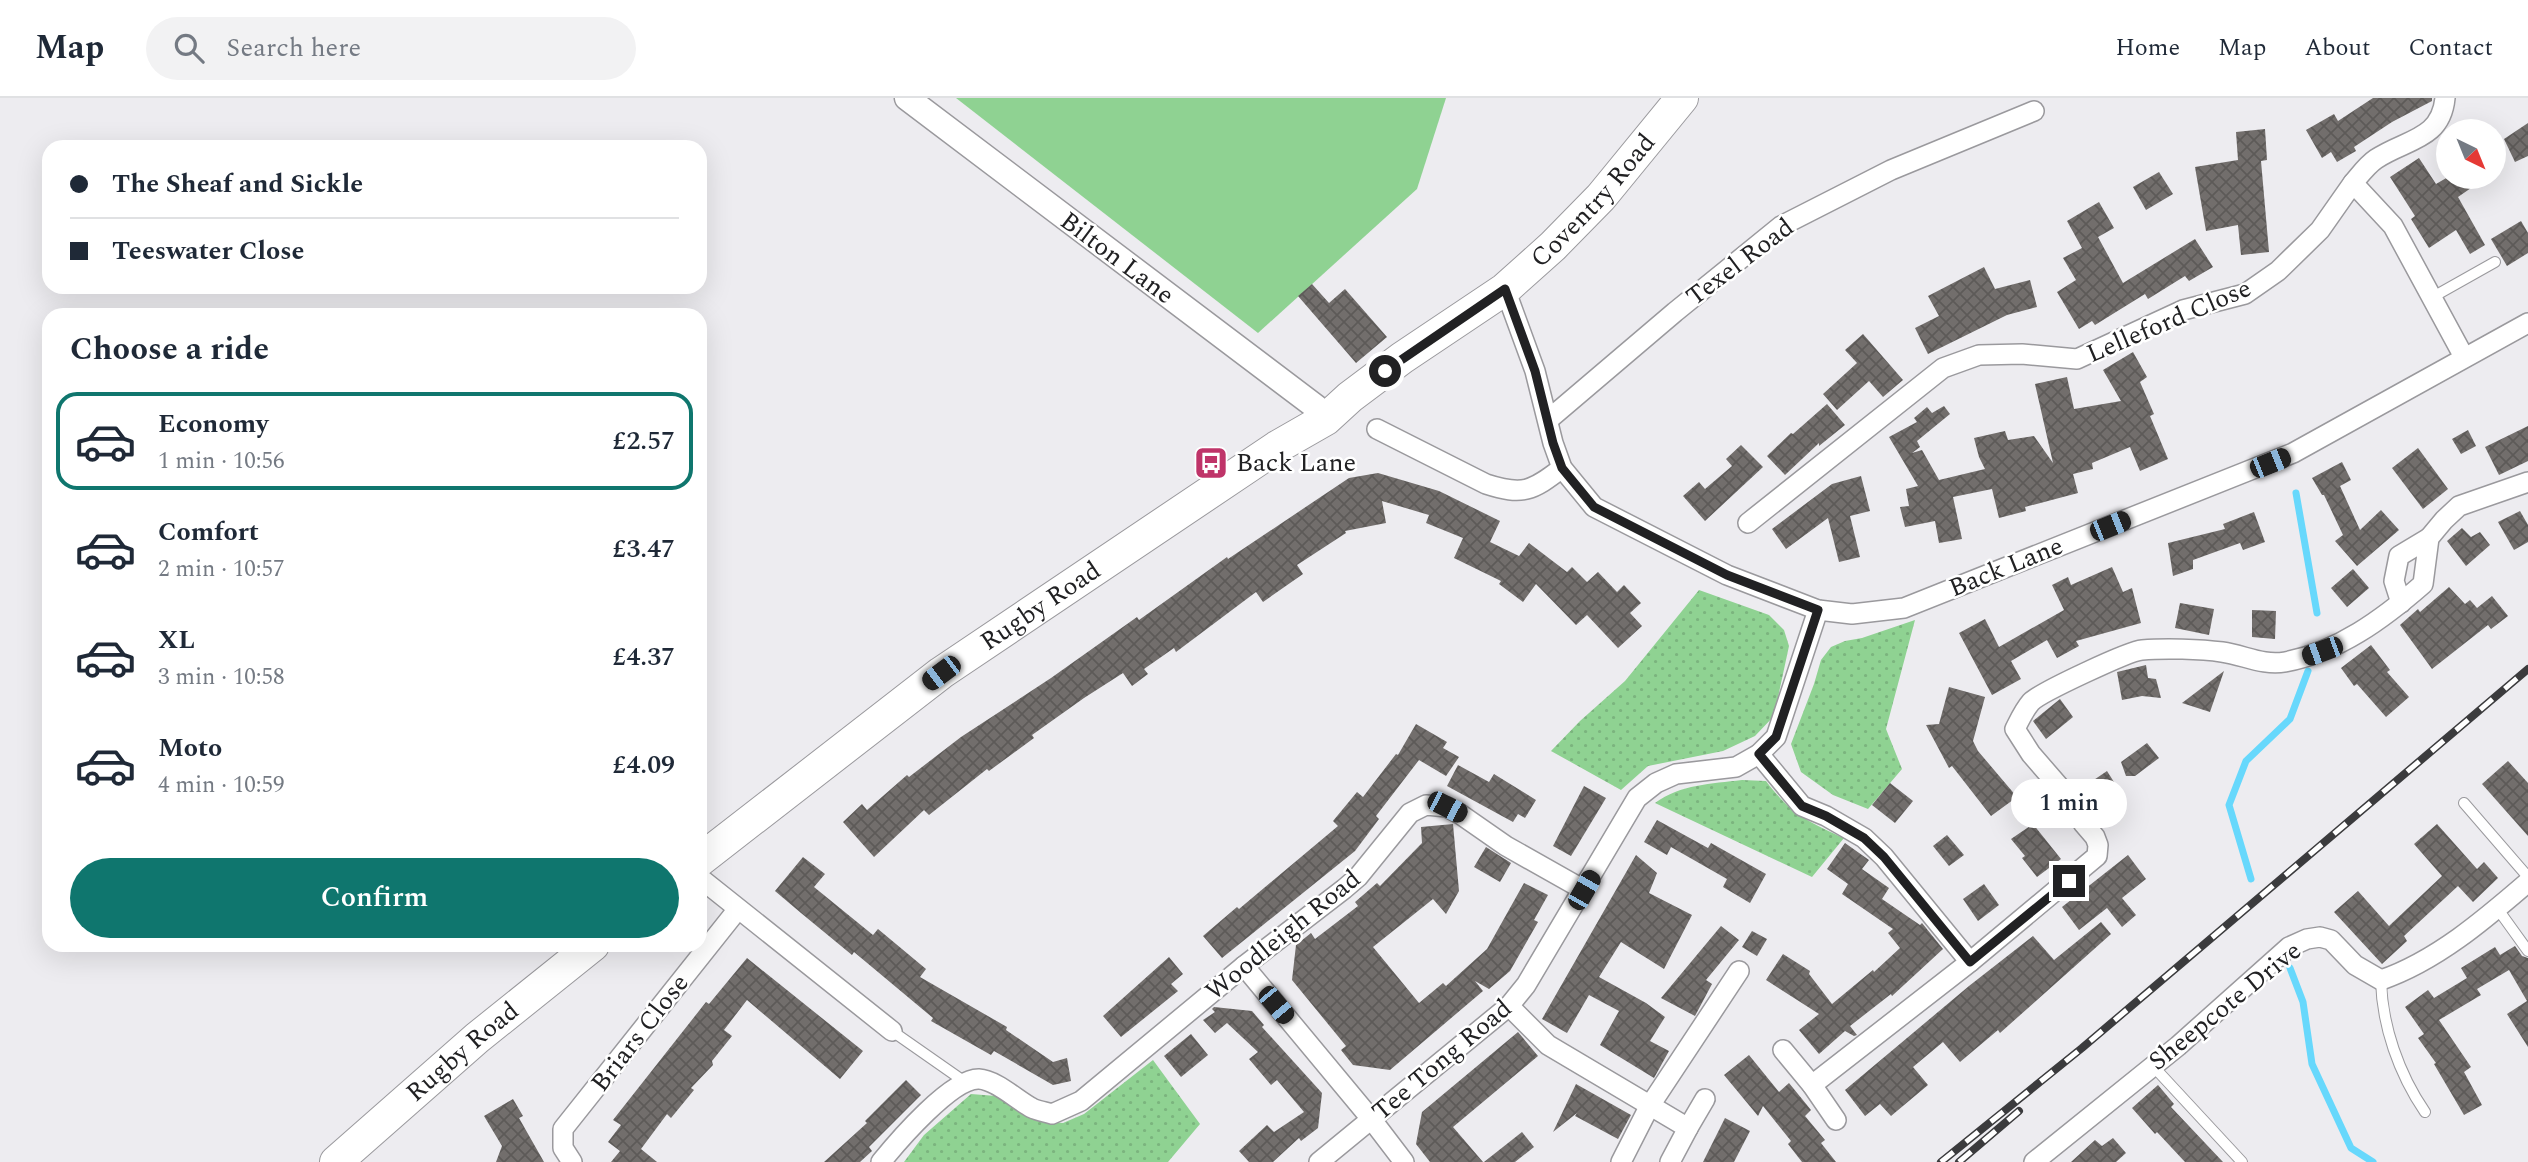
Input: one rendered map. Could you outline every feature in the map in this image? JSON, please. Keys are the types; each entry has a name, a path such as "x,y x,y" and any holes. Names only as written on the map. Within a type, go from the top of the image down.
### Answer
{"main road":[{"name":"Coventry Road","path":"1326,419 1350,397 1402,358 1505,289 1553,246 1601,197 1682,98"},
{"name":"Rugby Road","path":"707,854 941,673 1254,461 1326,419"},
{"name":"Rugby Road","path":"336,1162 477,1038 584,952"}],"street":[{"name":"Bilton Lane","path":"907,98 1316,407 1326,419"},
{"name":"Lelleford Close","path":"1748,523 1943,368 1979,355 2022,354 2077,359 2183,310 2245,294 2278,271 2320,230 2353,183 2374,160 2428,133 2443,113 2445,98"},
{"name":"Texel Road","path":"1548,420 1781,226 1891,170 2034,111"},
{"path":"2353,183 2393,226 2464,357"},
{"name":"Back Lane","path":"1505,289 1535,371 1562,468 1594,507 1727,575 1818,610 1852,614 1905,608 2293,453 2528,323"},
{"path":"1377,429 1503,490 1538,487 1562,468"},
{"path":"2401,603 2394,581 2399,556 2429,538 2459,506 2528,482"},
{"path":"1812,1085 1970,962 2089,865 2096,856 2098,845 2095,837 2083,823 2077,807 2031,754 2015,729 2023,712 2033,700 2059,684 2139,650 2222,652 2266,663 2302,658 2341,644 2401,603 2423,584 2429,538"},
{"name":"Tee Tong Road","path":"1319,1162 1509,1006 1527,985 1637,798 1656,783 1676,774 1736,767 1759,754 1776,737 1818,610"},
{"path":"1759,754 1802,806 1826,816 1864,838 1884,857 1970,962"},
{"name":"Woodleigh Road","path":"965,1083 980,1079 1003,1089 1033,1109 1052,1114 1081,1101 1244,966 1351,883 1410,813 1426,805 1447,807 1506,846 1584,890"},
{"path":"2381,980 2409,970 2497,908 2528,880"},
{"path":"707,884 892,1031"},
{"name":"Briars Close","path":"707,948 738,909"},
{"name":"Sheepcote Drive","path":"2034,1162 2153,1066 2289,947 2307,939 2320,937 2331,940 2355,965 2381,980"},
{"name":"Briars Close","path":"572,1162 564,1147 563,1129 704,952"},
{"path":"1244,966 1404,1162"},
{"path":"1621,1162 1649,1107 1739,971"},
{"path":"1509,1006 1548,1045 1688,1128"},
{"path":"1783,1050 1836,1120"},
{"path":"881,1162 941,1098 965,1083"},
{"path":"1670,1162 1705,1099"}],"lane":[{"path":"2431,298 2495,262"},
{"path":"2464,803 2528,880"},
{"path":"2497,908 2528,951"},
{"path":"2381,980 2382,1010 2408,1087 2425,1112"},
{"path":"892,1031 965,1083"},
{"path":"2153,1066 2242,1162"}],"green space":[{"path":"956,98 1446,98 1417,189 1258,333"},
{"path":"1699,590 1769,615 1784,630 1789,646 1774,716 1755,736 1723,751 1648,766 1621,790 1551,751 1625,681"},
{"path":"1915,620 1886,729 1902,769 1868,809 1833,795 1801,772 1791,744 1821,660 1831,647"},
{"path":"1742,780 1766,781 1783,801 1800,815 1844,838 1812,877 1655,803 1686,788"},
{"path":"1153,1060 1200,1124 1168,1162 904,1162 924,1135 971,1094 996,1096 1038,1121 1063,1123 1084,1114"}],"building":[{"path":"2373,98 2432,98 2432,101 2392,122 2354,147 2356,151 2337,162 2331,152 2322,158 2306,130 2334,114 2338,121"},
{"path":"2528,123 2528,156 2515,162 2506,138"},
{"path":"2265,129 2267,160 2261,161 2269,252 2241,255 2238,225 2206,231 2195,167 2238,160 2236,132"},
{"path":"2419,158 2436,184 2436,189 2470,189 2458,197 2485,245 2470,254 2456,230 2429,248 2411,219 2415,216 2390,177"},
{"path":"2159,172 2173,194 2146,210 2133,187"},
{"path":"2099,202 2114,228 2098,237 2123,283 2195,239 2213,267 2189,281 2185,276 2148,299 2145,294 2095,325 2092,321 2079,329 2057,292 2076,280 2063,258 2082,248 2067,221"},
{"path":"2521,221 2528,233 2528,253 2507,266 2491,239"},
{"path":"1984,267 1995,289 2030,280 2037,307 2007,315 1928,354 1915,328 1939,316 1928,296"},
{"path":"1312,284 1329,303 1345,289 1387,337 1356,363 1298,296"},
{"path":"1863,334 1903,380 1883,397 1869,381 1837,410 1823,394 1857,363 1845,350"},
{"path":"2133,352 2147,377 2140,382 2154,414 2150,416 2168,459 2140,471 2130,447 2092,463 2093,469 2073,474 2078,493 2025,507 2026,511 1999,518 1992,489 1953,497 1962,539 1939,543 1935,521 1905,527 1900,507 1909,506 1906,489 1918,486 1889,437 1917,422 1914,418 1927,407 1932,413 1944,406 1950,414 1917,441 1920,447 1912,453 1922,450 1939,480 1985,469 1974,438 2005,431 2008,440 2034,436 2053,463 2035,384 2067,377 2074,409 2121,401 2103,370"},
{"path":"1827,404 1845,425 1819,446 1819,443 1785,475 1767,456"},
{"path":"2528,426 2528,461 2499,475 2485,447"},
{"path":"2468,430 2476,446 2461,454 2452,439"},
{"path":"1741,445 1763,467 1705,521 1683,496 1699,482 1705,489 1732,466 1726,459"},
{"path":"2418,448 2448,489 2423,509 2392,468"},
{"path":"2342,462 2351,480 2340,486 2360,530 2381,510 2399,530 2357,566 2335,541 2343,535 2324,495 2312,478"},
{"path":"1378,473 1439,491 1500,521 1490,542 1519,556 1529,543 1567,572 1572,567 1587,582 1598,572 1617,592 1624,585 1641,603 1630,613 1642,626 1618,648 1587,615 1576,625 1536,584 1523,602 1499,584 1501,581 1454,558 1463,538 1426,523 1429,515 1382,501 1386,523 1345,531 1346,533 1297,565 1303,574 1263,602 1256,592 1176,652 1174,648 1144,669 1148,674 1132,686 1123,673 1084,698 929,815 924,810 874,857 843,822 862,804 867,810 907,775 909,777 961,737 1137,617 1139,620 1227,557 1228,559 1349,478"},
{"path":"1861,476 1870,511 1850,516 1860,557 1839,562 1828,518 1786,549 1772,529 1832,484"},
{"path":"2520,511 2528,525 2528,542 2514,550 2498,522"},
{"path":"2254,512 2265,542 2243,550 2240,543 2193,560 2193,569 2173,576 2168,543 2225,529 2223,524"},
{"path":"2462,528 2471,537 2480,532 2490,545 2466,566 2447,541"},
{"path":"2112,567 2123,592 2132,588 2141,623 2076,641 2079,646 2057,658 2047,640 2011,661 2021,679 1992,695 1959,633 1985,619 1999,647 2064,610 2052,585 2068,577 2071,585"},
{"path":"2353,569 2369,588 2347,607 2331,588"},
{"path":"2449,587 2465,604 2470,600 2477,608 2492,596 2508,616 2491,629 2488,625 2432,669 2400,625"},
{"path":"2180,603 2214,609 2209,635 2175,628"},
{"path":"2252,610 2276,611 2275,639 2252,637"},
{"path":"2371,645 2390,670 2387,672 2409,697 2386,717 2357,684 2354,686 2341,668"},
{"path":"2146,665 2148,678 2156,679 2161,698 2142,696 2122,700 2117,672"},
{"path":"2224,671 2210,712 2182,703"},
{"path":"1949,687 1985,697 1973,741 1978,751 2017,797 1991,816 1952,766 1949,768 1926,725 1939,724"},
{"path":"2060,699 2073,717 2046,739 2033,721"},
{"path":"1416,724 1447,742 1443,748 1459,757 1446,776 1419,760 1376,816 1379,819 1355,851 1222,958 1203,936 1338,826 1333,821 1357,792 1363,797 1396,754 1398,755"},
{"path":"2147,743 2159,758 2135,776 2126,776 2121,762"},
{"path":"2508,761 2528,783 2528,836 2482,784"},
{"path":"1458,765 1489,782 1494,774 1536,800 1525,818 1518,814 1513,822 1447,786"},
{"path":"2107,771 2119,790 2096,808 2085,793 2085,786"},
{"path":"1890,783 1913,801 1895,823 1872,805"},
{"path":"1584,786 1606,798 1571,856 1553,846"},
{"path":"1657,820 1708,848 1711,843 1766,874 1750,903 1723,887 1727,879 1671,847 1667,855 1644,842"},
{"path":"1453,824 1459,891 1446,914 1433,899 1373,947 1419,1003 1443,983 1446,986 1487,949 1524,883 1548,895 1534,920 1538,922 1510,971 1489,989 1475,981 1483,991 1390,1070 1353,1065 1341,1050 1346,1046 1292,980 1296,945 1311,933 1315,939 1358,906 1355,902 1377,883 1380,886 1422,843 1421,827"},
{"path":"2033,824 2061,859 2037,877 2011,839"},
{"path":"2437,824 2477,869 2484,862 2498,878 2473,902 2458,886 2404,936 2407,941 2382,964 2334,912 2358,891 2389,926 2442,876 2414,844"},
{"path":"1947,835 1964,855 1949,866 1933,846"},
{"path":"1845,843 1869,860 1862,869 1889,888 1882,899 1920,925 1922,923 1943,949 1892,996 1891,994 1850,1026 1857,1035 1845,1031 1819,1054 1799,1030 1819,1014 1766,980 1783,954 1810,971 1809,974 1832,1004 1900,948 1888,933 1893,929 1842,894 1848,884 1827,869"},
{"path":"1486,847 1511,863 1500,882 1474,867"},
{"path":"1636,855 1657,873 1649,893 1692,915 1664,969 1621,942 1599,977 1646,1003 1665,1017 1650,1041 1669,1051 1654,1078 1600,1045 1619,1011 1589,995 1567,1033 1542,1019"},
{"path":"2128,855 2146,879 2122,898 2136,915 2122,927 2107,908 2079,930 2062,907"},
{"path":"803,857 825,874 814,887 873,935 878,929 926,969 920,977 1007,1027 1006,1030 1053,1062 1067,1058 1071,1081 1053,1085 994,1051 991,1055 931,1021 933,1018 854,952 852,955 801,913 775,891"},
{"path":"1984,884 1999,905 1978,921 1963,899"},
{"path":"2101,922 2111,934 2000,1033 1998,1030 1960,1062 1943,1042 1913,1067 1928,1085 1891,1116 1880,1104 1865,1116 1845,1090 2033,936 2054,960"},
{"path":"1721,926 1739,940 1706,980 1712,984 1695,1016 1661,998"},
{"path":"1752,931 1767,939 1757,956 1742,947"},
{"path":"2515,946 2522,956 2528,958 2528,1047 2507,1014 2527,1001 2509,970 2477,989 2481,995 2439,1020 2471,1067 2464,1072 2482,1105 2464,1115 2434,1064 2436,1063 2418,1038 2424,1034 2405,1007 2428,990 2434,998 2467,978 2461,968 2495,947 2500,955"},
{"path":"1169,957 1183,974 1171,984 1178,991 1121,1037 1103,1016"},
{"path":"747,958 863,1051 840,1079 747,1000 724,1030 732,1036 712,1061 713,1065 691,1088 694,1090 671,1118 667,1114 641,1149 657,1162 611,1162 620,1151 608,1142 621,1125 613,1120 706,1002 709,1004"},
{"path":"1212,1009 1252,1011 1264,1025 1262,1027 1322,1093 1318,1128 1301,1141 1299,1138 1273,1162 1249,1162 1239,1151 1267,1125 1274,1132 1304,1112 1277,1080 1271,1085 1249,1059 1258,1052 1227,1023 1215,1033 1203,1020 1215,1012"},
{"path":"1518,1032 1538,1056 1453,1127 1483,1162 1430,1162 1416,1144 1422,1112"},
{"path":"1191,1034 1208,1055 1181,1077 1164,1056"},
{"path":"1749,1055 1779,1092 1789,1083 1811,1110 1805,1116 1825,1140 1821,1143 1836,1162 1802,1162 1788,1144 1791,1141 1763,1106 1758,1116 1724,1075"},
{"path":"906,1080 921,1095 869,1147 872,1151 860,1162 824,1162 867,1123 865,1121"},
{"path":"1576,1084 1631,1115 1618,1139 1575,1116 1577,1113 1553,1132"},
{"path":"2158,1085 2174,1104 2171,1107 2223,1162 2185,1162 2132,1108"},
{"path":"513,1099 523,1116 519,1118 544,1162 496,1162 502,1146 484,1116"},
{"path":"1725,1118 1750,1131 1734,1162 1703,1162"},
{"path":"1522,1132 1534,1147 1515,1162 1484,1162"},
{"path":"2113,1138 2126,1153 2116,1162 2071,1162 2095,1140 2102,1146"}],"waterway":[{"path":"2296,493 2317,613"},
{"path":"2251,879 2229,805 2246,761 2290,719 2308,671"},
{"path":"2290,968 2303,1002 2312,1064 2351,1148 2373,1162"}],"railway":[{"path":"1941,1162 2082,1048 2528,669"},
{"path":"1959,1162 2019,1111"}],"place":[{"name":"Back Lane","path":"1211,463"}],"route":[{"path":"1385,371 1505,289 1535,371 1562,468 1594,507 1727,575 1818,610 1776,737 1759,754 1802,806 1826,816 1864,838 1884,857 1970,962 2069,881"}]}
